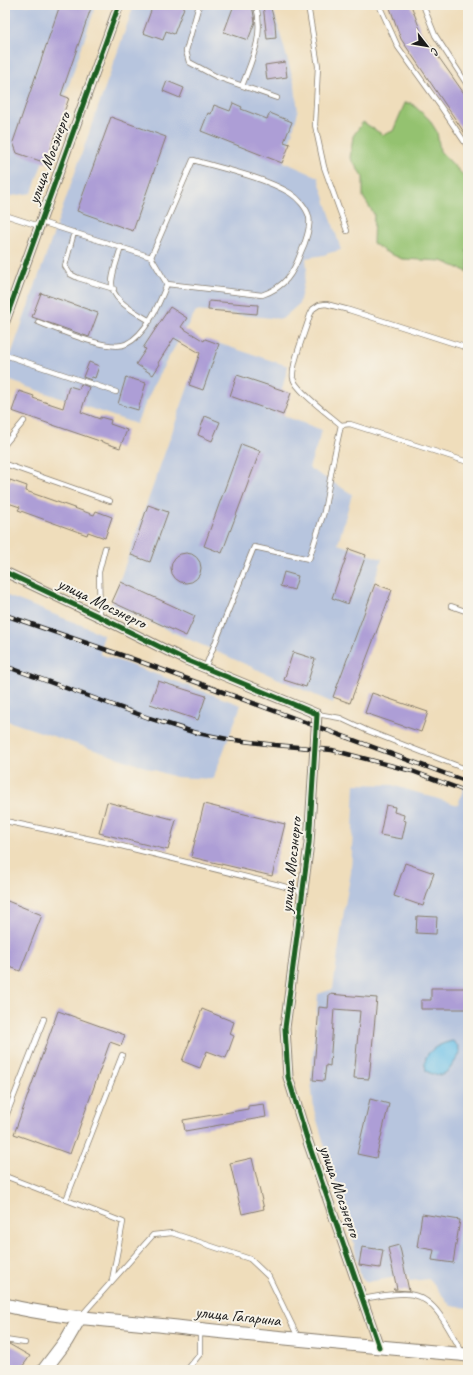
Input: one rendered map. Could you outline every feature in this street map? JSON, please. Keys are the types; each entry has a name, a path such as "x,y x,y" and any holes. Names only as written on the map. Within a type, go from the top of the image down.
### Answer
{"main road":[{"name":"улица Гагарина","path":"5,1305 32,1312 300,1340 466,1355"},
{"path":"44,1370 66,1341 80,1317"}],"street":[{"name":"улица Мосэнерго","path":"5,321 119,5"},
{"name":"улица Мосэнерго","path":"5,572 186,660 317,714 309,843 285,1028 288,1077 308,1142 379,1347"}],"lane":[{"path":"199,5 186,51 189,62 217,77 277,98"},
{"path":"242,86 256,50 259,34 256,5"},
{"path":"308,5 318,66 315,125 324,167 347,231"},
{"path":"379,5 398,47 468,147"},
{"path":"423,5 435,35 468,86"},
{"path":"152,257 193,160 271,184 292,194 302,204 309,217 306,240 295,269 286,282 272,291 262,295 167,284"},
{"path":"5,215 74,232 152,257 167,284"},
{"path":"74,232 65,266 70,274 78,278 114,289"},
{"path":"121,247 112,283 116,295 122,304 150,321"},
{"path":"38,322 101,345 126,345 136,337 150,321 167,284"},
{"path":"468,348 326,304 319,305 310,315 293,369 294,380 299,388 342,425 350,424 468,462"},
{"path":"5,355 116,392"},
{"path":"5,444 24,421"},
{"path":"205,668 254,547 309,559 324,512 334,457 342,425"},
{"path":"5,464 110,501"},
{"path":"100,617 99,572 105,548"},
{"path":"451,606 468,612"},
{"path":"317,714 340,718 368,731 468,770"},
{"path":"5,821 105,842 303,892"},
{"path":"5,1119 44,1018"},
{"path":"66,1200 122,1055"},
{"path":"5,1176 123,1222 111,1282"},
{"path":"80,1317 153,1235 172,1233 250,1259 269,1276 300,1340"},
{"path":"362,1299 401,1293 422,1297 434,1307 466,1355"},
{"path":"187,1370 200,1354 200,1330"},
{"path":"5,1340 25,1343"}],"shaded area":[{"path":"5,5 96,5 32,193 5,197"},
{"path":"134,5 272,5 295,86 298,112 284,162 318,177 341,250 306,258 307,269 299,304 282,319 196,311 159,374 136,424 5,379 5,372"},
{"path":"205,339 288,366 276,413 322,430 309,468 352,494 338,544 382,559 333,703 111,605"},
{"path":"5,595 103,635 100,654 241,705 213,779 175,777 5,720"},
{"path":"467,777 468,1308 451,1306 429,1279 409,1281 408,1275 368,1282 361,1278 353,1241 314,1110 311,1081 318,994 333,989 351,872 355,784 392,785 458,805"}],"green space":[{"path":"405,103 411,103 429,119 437,132 440,151 468,180 468,250 466,251 468,253 468,272 442,261 402,259 384,251 373,243 374,214 363,197 363,177 350,158 353,136 363,122 383,135 393,131"}],"water":[{"path":"453,1041 458,1046 460,1054 449,1070 442,1075 432,1074 426,1071 425,1062 429,1053 444,1043"}],"building":[{"path":"60,5 92,5 61,95 69,98 46,163 17,153 13,142"},
{"path":"153,5 185,5 174,34 166,31 163,40 143,33"},
{"path":"234,5 252,5 255,22 248,40 224,32"},
{"path":"263,5 270,5 275,23 276,38 267,39"},
{"path":"389,5 411,5 421,32 468,99 468,138 401,39"},
{"path":"285,62 287,77 267,80 265,65"},
{"path":"167,81 184,88 180,98 163,91"},
{"path":"233,103 242,107 241,109 267,119 270,113 292,122 284,142 290,144 282,163 201,131 208,113 211,114 214,105 230,111"},
{"path":"111,117 166,137 133,231 77,211"},
{"path":"41,293 98,313 89,337 32,317"},
{"path":"209,301 258,305 257,314 208,310"},
{"path":"170,307 187,318 181,327 204,341 205,339 219,344 203,390 189,385 200,353 174,338 158,363 160,364 153,375 136,364 146,349 143,348"},
{"path":"89,362 99,366 95,378 92,377 91,380 83,377"},
{"path":"237,375 291,393 283,415 230,396"},
{"path":"126,377 146,383 138,410 118,404"},
{"path":"81,384 89,387 81,412 100,419 100,417 111,420 110,424 127,430 120,448 12,411 19,391 34,396 33,398 63,408 69,386 79,389"},
{"path":"205,416 220,422 212,441 198,435"},
{"path":"241,444 260,451 222,553 204,546"},
{"path":"10,480 27,486 26,491 94,515 96,511 112,517 105,538 88,532 87,535 18,510 20,507 5,502 5,493"},
{"path":"148,505 168,512 150,562 131,555"},
{"path":"349,549 366,555 348,604 332,598"},
{"path":"186,553 197,557 201,568 197,579 186,583 175,579 171,568 175,557"},
{"path":"284,572 298,576 294,590 280,586"},
{"path":"121,582 195,616 186,636 112,602"},
{"path":"375,584 392,590 350,703 333,697"},
{"path":"293,652 315,659 306,687 284,680"},
{"path":"158,681 206,696 198,720 150,704"},
{"path":"372,693 428,712 421,732 365,713"},
{"path":"107,802 176,820 168,850 99,833"},
{"path":"204,804 285,824 272,876 191,857"},
{"path":"386,805 395,807 394,812 404,815 403,820 406,821 402,839 380,835"},
{"path":"405,863 434,873 423,906 394,896"},
{"path":"5,900 42,915 20,971 5,965"},
{"path":"417,916 437,917 436,934 416,933"},
{"path":"431,988 468,988 468,1009 421,1009 421,1000 431,1000"},
{"path":"329,994 377,998 369,1079 354,1078 360,1011 334,1009 330,1066 326,1065 324,1081 313,1080 319,1007 328,1008"},
{"path":"202,1009 234,1022 230,1034 234,1036 226,1058 207,1051 200,1068 182,1061"},
{"path":"58,1011 125,1035 121,1046 110,1042 70,1154 14,1134"},
{"path":"370,1099 389,1104 376,1158 357,1154"},
{"path":"264,1104 266,1117 185,1131 183,1120 248,1109 248,1106"},
{"path":"252,1158 264,1209 242,1214 230,1163"},
{"path":"422,1214 460,1220 453,1263 432,1260 434,1250 417,1247"},
{"path":"399,1245 409,1291 393,1289 397,1289 388,1248"},
{"path":"362,1247 383,1250 380,1268 359,1265"},
{"path":"5,1344 9,1344 30,1356 20,1370 5,1370"}],"railway":[{"path":"5,615 133,659 468,782"},
{"path":"5,666 149,718 193,732 227,739 332,750 412,771 468,792"}],"cycle path":[{"path":"5,321 119,5"},
{"path":"5,572 186,660 317,714 309,843 285,1028 288,1077 308,1142 379,1347"}]}
